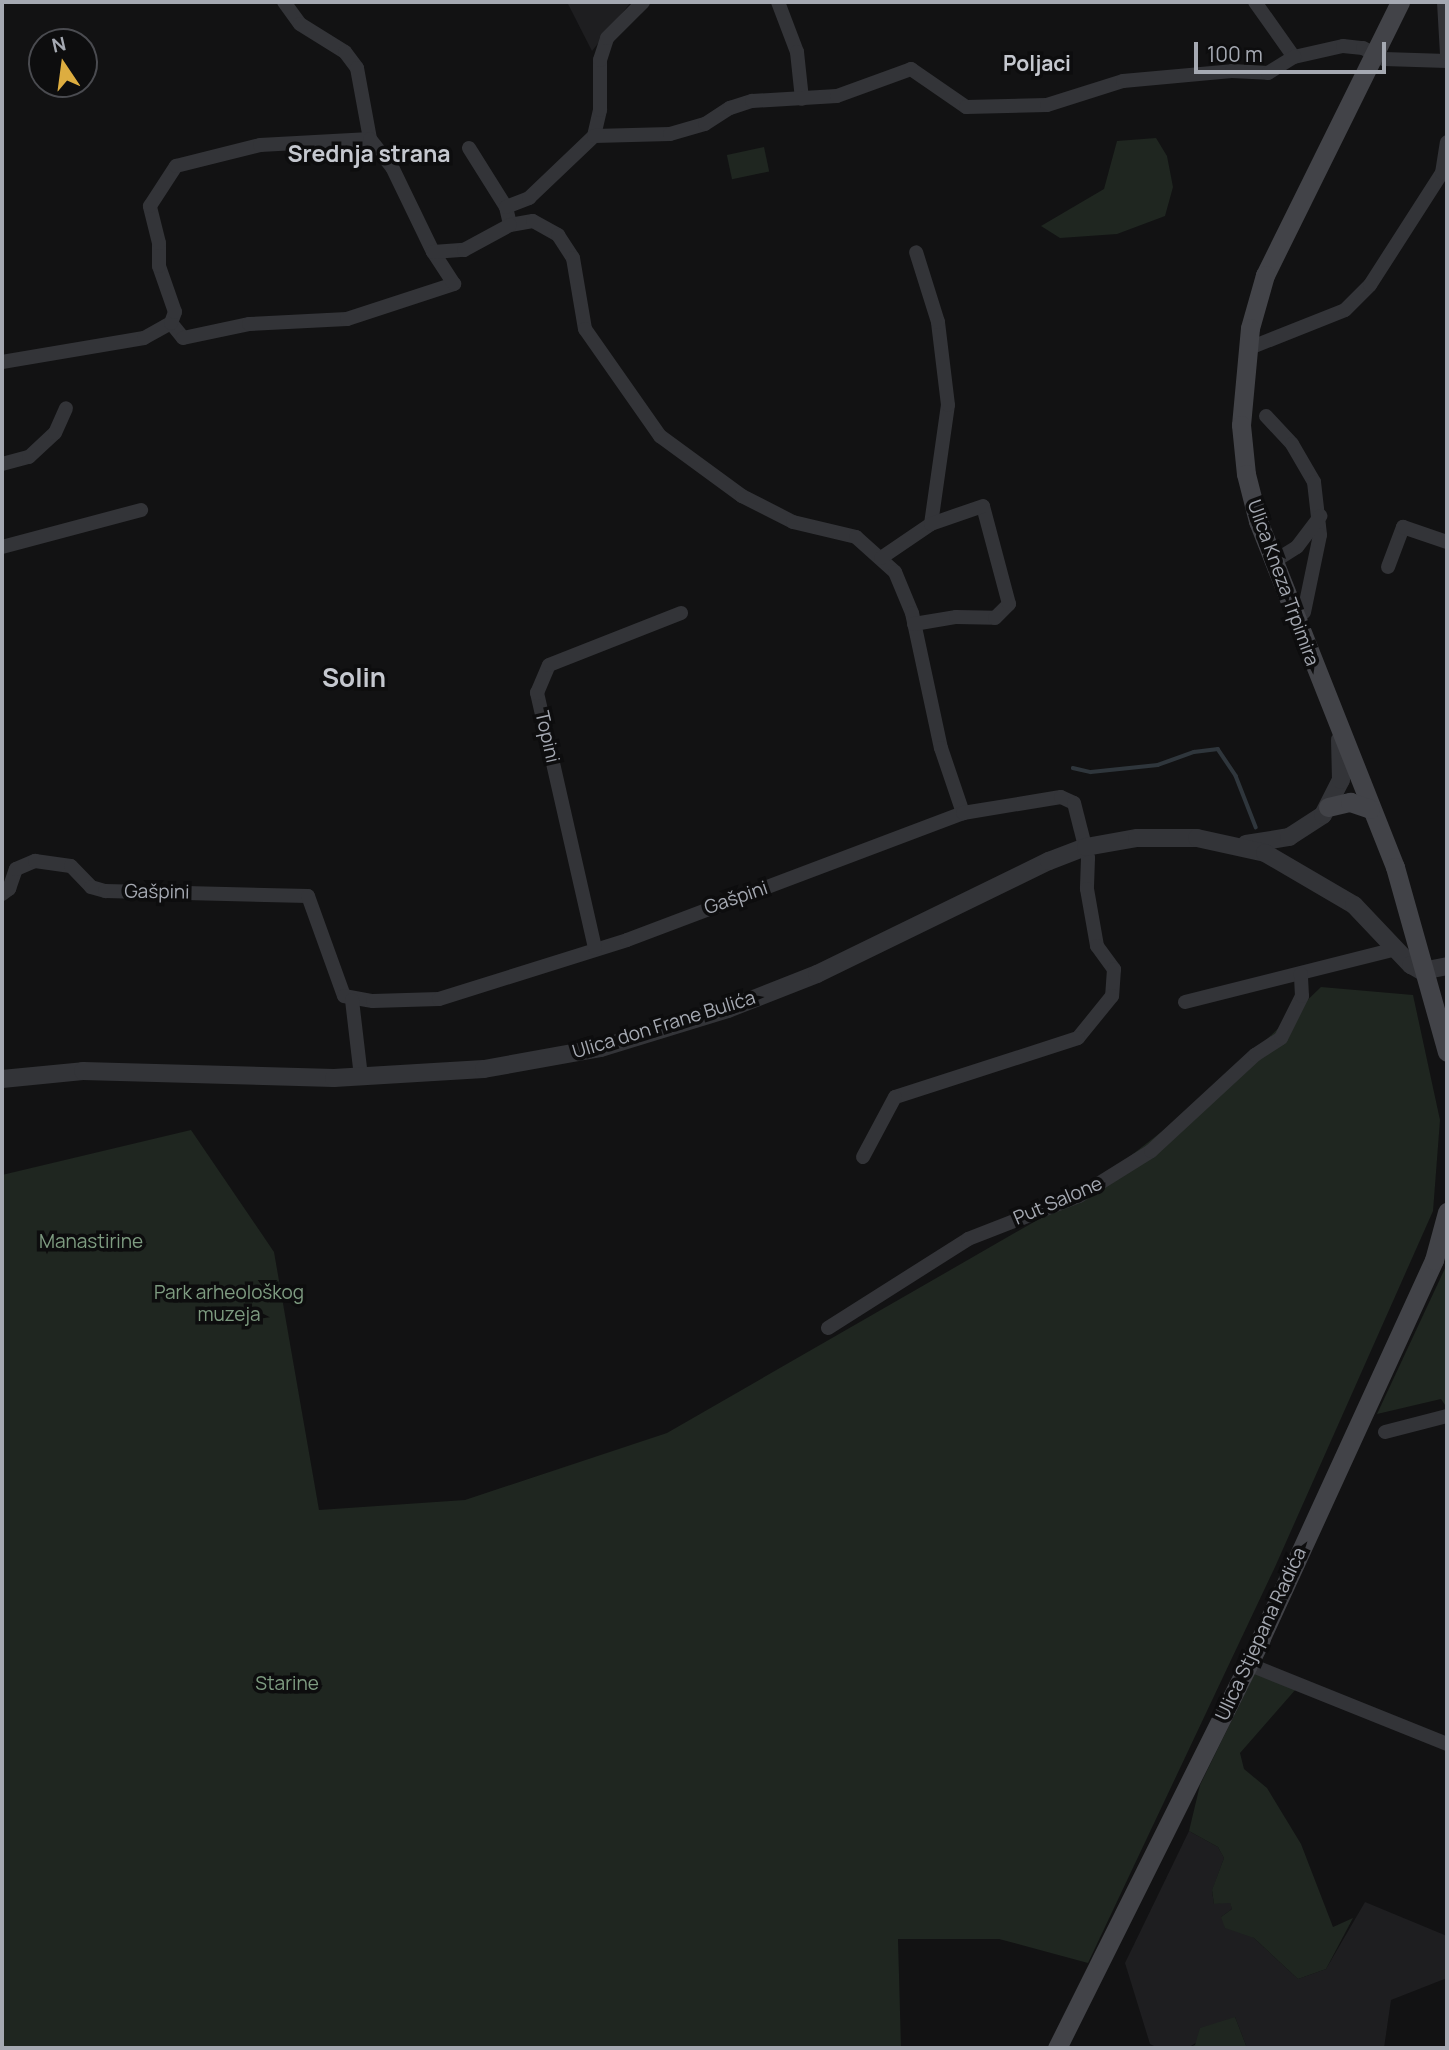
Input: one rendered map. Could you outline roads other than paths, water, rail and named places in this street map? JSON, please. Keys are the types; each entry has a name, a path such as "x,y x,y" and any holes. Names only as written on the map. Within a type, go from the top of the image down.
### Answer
{"main road":[{"name":"Ulica Kneza Trpimira","path":"1400,2 1265,275 1241,387 1245,474 1273,562 1340,736 1395,867 1422,971"},
{"path":"1328,807 1350,802 1370,809"},
{"path":"1422,971 1447,1052"},
{"name":"Ulica Stjepana Radića","path":"1057,2048 1248,1664 1434,1259 1447,1212"}],"street":[{"path":"171,323 183,338 249,324 347,319 454,285 433,252 392,167 370,139 357,68 345,52 299,24 284,2"},
{"path":"506,207 528,198 594,136 600,110 600,61 607,38 643,2"},
{"path":"778,2 797,52 802,99"},
{"path":"1255,2 1294,57"},
{"path":"1444,2 1447,54"},
{"path":"594,136 670,134 705,124 730,108 752,102 837,96 911,69 966,107 1047,105 1123,81 1232,71 1268,73 1294,57 1343,46 1374,53 1384,59 1447,61"},
{"path":"2,362 144,338 171,323 175,312 159,266 159,243 150,206 176,166 260,145 370,139"},
{"path":"1247,349 1345,310 1370,285 1442,173 1447,142"},
{"path":"469,148 506,207 510,225"},
{"path":"433,252 464,250 510,225 533,221 558,235 573,258 585,329 660,436 742,496 793,522 856,537 895,572 914,624 941,748 963,813"},
{"path":"916,252 938,322 948,405 931,524"},
{"path":"2,464 29,457 55,433 66,408"},
{"path":"1266,416 1292,444 1314,482 1320,516 1304,612"},
{"path":"881,558 931,524 984,506 1009,604 995,618 956,617 914,624"},
{"path":"2,547 141,510"},
{"path":"1273,562 1297,547 1320,516"},
{"path":"1388,567 1403,527 1447,542"},
{"name":"Topini","path":"595,948 537,693 549,665 681,613"},
{"name":"Ulica don Frane Bulića","path":"2,1079 83,1071 361,1077 484,1069 575,1053 728,1009 824,971 980,893 1086,847 1138,838 1240,844 1298,833 1328,807 1343,774 1340,736"},
{"name":"Gašpini","path":"16,869 35,861 71,866 91,887 105,891 308,896 338,989 352,1000 439,999 595,948 963,813 1061,797 1074,803 1086,847"},
{"name":"Ulica don Frane Bulića","path":"1240,844 1287,863 1340,895 1422,971"},
{"path":"863,1157 895,1097 1078,1038 1112,996 1114,970 1097,946 1086,847"},
{"path":"2,862 16,869 9,888 2,894"},
{"path":"1185,1002 1396,949"},
{"path":"1422,971 1447,966"},
{"name":"Put Salone","path":"828,1328 968,1239 1079,1196 1131,1166 1255,1055 1281,1038 1302,996 1301,974"},
{"name":"Gašpini","path":"352,1000 361,1077"},
{"path":"1385,1433 1447,1416"},
{"path":"1248,1664 1447,1744"}],"waterway":[{"path":"1073,768 1091,772 1158,765 1194,752 1218,749 1236,776 1256,827"}],"district":[{"name":"Poljaci","path":"1037,63"},
{"name":"Srednja strana","path":"369,153"},
{"name":"Solin","path":"354,678"}],"park label":[{"name":"Manastirine","path":"91,1242"},
{"name":"Park arheološkog muzeja","path":"229,1304"},
{"name":"Starine","path":"287,1684"}]}
